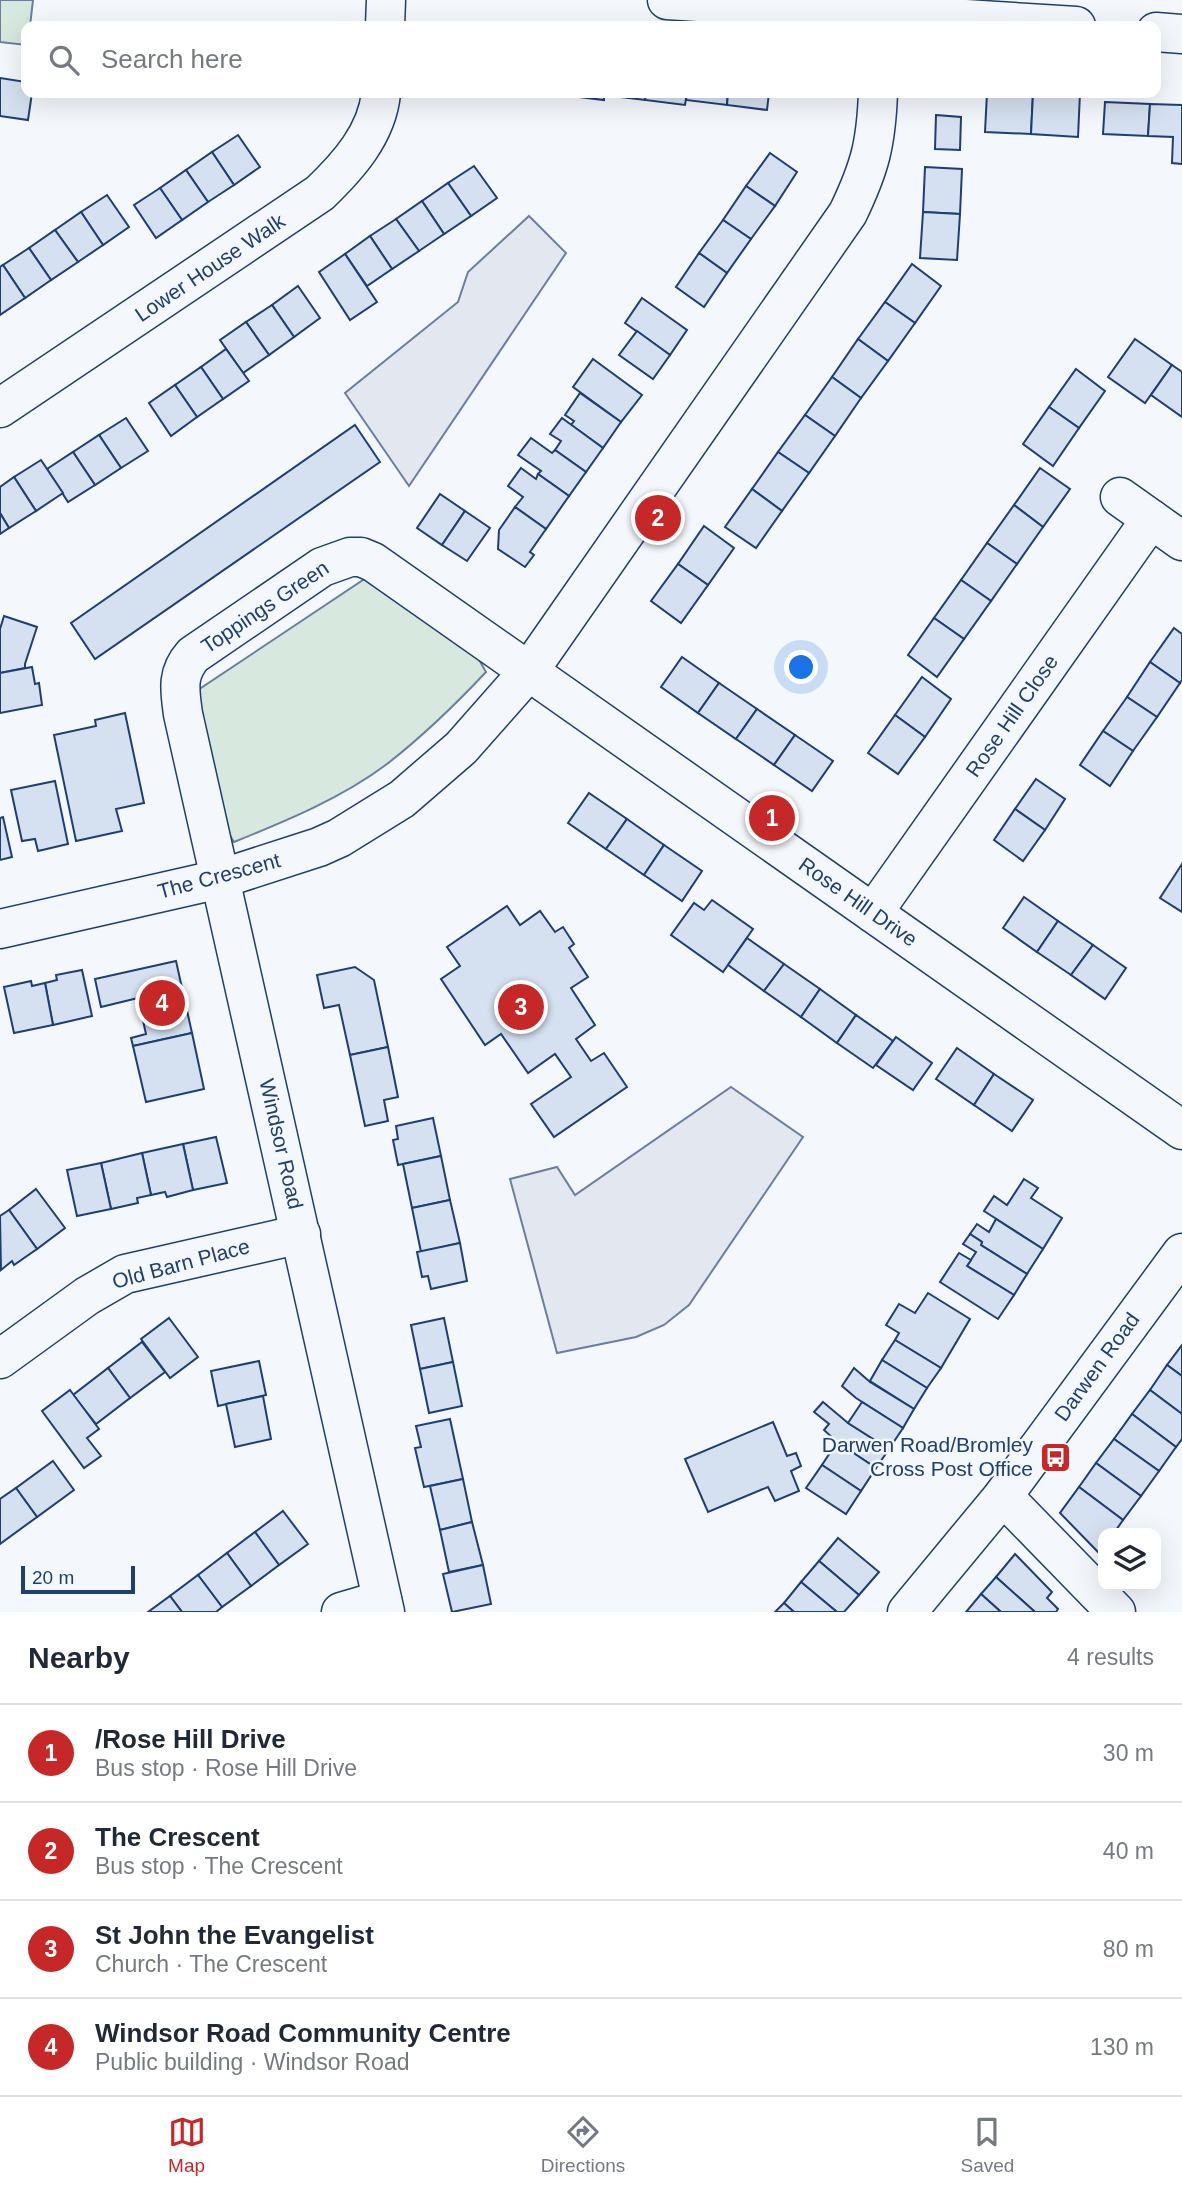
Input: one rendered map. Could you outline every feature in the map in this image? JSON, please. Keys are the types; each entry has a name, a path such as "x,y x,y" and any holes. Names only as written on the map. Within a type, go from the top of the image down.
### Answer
{"street":[{"path":"385,21 386,0"},
{"path":"667,0 880,19 936,21"},
{"path":"1161,32 1182,34"},
{"name":"Lower House Walk","path":"0,408 320,193 351,163 368,134 379,98"},
{"name":"The Crescent","path":"0,929 220,879 318,847 340,838 402,799 461,748 529,671 848,213 867,173 877,133 878,98"},
{"path":"1120,497 1182,541"},
{"name":"Rose Hill Close","path":"873,913 1151,519"},
{"name":"Rose Hill Drive","path":"361,557 373,562 1182,1130"},
{"name":"Toppings Green","path":"180,675 193,655 322,567 337,559 361,557"},
{"name":"Windsor Road","path":"180,675 183,714 384,1606"},
{"name":"Old Barn Place","path":"0,1359 87,1296 125,1275 302,1234"},
{"name":"Darwen Road","path":"907,1612 1003,1496 1182,1252"},
{"path":"1003,1496 1115,1612"},
{"path":"341,1612 384,1606"}],"shaded area":[{"path":"0,0 33,0 31,21 21,21 21,44 0,42"},
{"path":"529,216 566,253 409,486 345,393 458,302 468,272"},
{"path":"369,576 478,658 486,672 426,731 370,776 313,808 234,842 222,823 192,694"},
{"path":"731,1087 803,1137 689,1305 664,1325 636,1337 557,1353 510,1179 557,1167 575,1195"}],"building":[{"path":"0,78 21,81 21,98 31,98 28,120 0,116"},
{"path":"645,98 686,98 685,105"},
{"path":"686,98 728,98 727,105"},
{"path":"728,98 768,98 767,110 727,105"},
{"path":"987,98 1033,98 1031,134 985,132"},
{"path":"1033,98 1080,98 1078,137 1031,134"},
{"path":"1105,102 1150,104 1148,136 1103,134"},
{"path":"1150,104 1182,105 1182,164 1172,163 1173,137 1148,136"},
{"path":"936,115 961,117 960,150 935,149"},
{"path":"238,135 260,167 234,185 212,152"},
{"path":"212,152 234,185 208,202 186,170"},
{"path":"770,153 797,172 775,206 746,186"},
{"path":"474,166 497,198 471,216 448,183"},
{"path":"925,167 962,169 960,214 923,212"},
{"path":"186,170 208,202 182,220 160,188"},
{"path":"448,183 471,216 444,234 422,201"},
{"path":"746,186 775,206 751,239 723,220"},
{"path":"160,188 182,220 156,238 134,205"},
{"path":"107,195 129,227 103,245 81,212"},
{"path":"422,201 444,234 419,251 396,219"},
{"path":"81,212 103,245 78,262 55,230"},
{"path":"923,212 960,214 957,260 920,258"},
{"path":"396,219 419,251 392,269 370,236"},
{"path":"723,220 751,239 727,273 699,253"},
{"path":"55,230 78,262 51,280 29,248"},
{"path":"370,236 392,269 367,286 345,254"},
{"path":"29,248 51,280 25,298 3,265"},
{"path":"699,253 727,273 704,307 676,287"},
{"path":"345,254 377,302 350,320 319,272"},
{"path":"912,264 941,286 915,323 885,302"},
{"path":"3,265 25,298 0,315 0,267"},
{"path":"298,286 320,318 294,337 272,305"},
{"path":"642,298 687,330 670,355 625,323"},
{"path":"885,302 915,323 888,361 858,339"},
{"path":"272,305 294,337 269,355 246,322"},
{"path":"246,322 269,355 243,373 220,340"},
{"path":"637,331 670,355 653,379 619,355"},
{"path":"858,339 888,361 861,398 832,377"},
{"path":"1135,339 1172,365 1145,403 1108,377"},
{"path":"226,349 249,381 223,399 201,367"},
{"path":"593,359 642,395 621,422 573,387"},
{"path":"1172,365 1182,372 1182,417 1151,395"},
{"path":"201,367 223,399 197,417 175,385"},
{"path":"1076,369 1105,391 1079,428 1049,407"},
{"path":"832,377 861,398 835,436 805,415"},
{"path":"175,385 197,417 171,436 149,403"},
{"path":"580,393 621,422 603,448 571,425 574,421 565,415"},
{"path":"1049,407 1079,428 1053,466 1023,444"},
{"path":"805,415 835,436 809,473 778,452"},
{"path":"126,418 148,451 121,468 99,435"},
{"path":"562,418 603,448 586,472 555,450 561,441 550,434"},
{"path":"355,425 380,462 95,659 71,623"},
{"path":"99,435 121,468 95,485 73,452"},
{"path":"531,438 552,453 555,450 586,472 569,496 538,474 541,471 518,455"},
{"path":"73,452 95,485 68,502 47,469"},
{"path":"778,452 809,473 782,511 752,489"},
{"path":"41,460 63,493 36,511 14,477"},
{"path":"521,468 536,479 538,474 569,496 546,529 515,507 523,497 508,486"},
{"path":"1040,468 1070,489 1043,527 1014,505"},
{"path":"14,477 36,511 9,528 0,513 0,487"},
{"path":"752,489 782,511 756,548 725,527"},
{"path":"440,494 465,511 442,545 417,528"},
{"path":"1014,505 1043,527 1017,564 987,543"},
{"path":"515,507 546,529 530,552 534,555 525,567 498,549 499,530"},
{"path":"465,511 490,528 467,561 442,545"},
{"path":"0,513 9,528 0,534"},
{"path":"704,526 734,548 708,585 678,564"},
{"path":"987,543 1017,564 991,601 961,580"},
{"path":"678,564 708,585 681,623 651,601"},
{"path":"961,580 991,601 964,639 934,618"},
{"path":"4,616 37,627 25,668 0,673 0,629"},
{"path":"934,618 964,639 937,677 908,655"},
{"path":"1174,628 1182,634 1180,683 1150,662"},
{"path":"682,657 719,683 698,713 661,687"},
{"path":"1150,662 1180,683 1157,717 1127,697"},
{"path":"32,667 35,684 39,683 42,705 0,713 0,673"},
{"path":"922,677 951,699 925,737 895,715"},
{"path":"719,683 757,709 736,739 698,713"},
{"path":"1127,697 1157,717 1133,751 1103,731"},
{"path":"757,709 795,735 774,765 736,739"},
{"path":"125,713 144,803 116,809 122,831 76,841 54,735 96,726 95,720"},
{"path":"895,715 925,737 898,774 868,753"},
{"path":"1103,731 1133,751 1110,786 1080,765"},
{"path":"795,735 833,761 812,791 774,765"},
{"path":"1036,779 1065,799 1045,830 1015,809"},
{"path":"55,781 68,844 38,851 35,839 22,841 11,790"},
{"path":"589,793 627,819 606,849 568,823"},
{"path":"1015,809 1045,830 1023,861 994,840"},
{"path":"3,817 12,857 0,860 0,818"},
{"path":"627,819 664,845 644,875 606,849"},
{"path":"664,845 702,871 682,901 644,875"},
{"path":"1182,864 1182,912 1160,898"},
{"path":"1024,897 1058,921 1037,952 1003,928"},
{"path":"712,900 753,929 723,972 671,935 694,903 704,910"},
{"path":"507,906 520,925 540,911 555,932 563,927 574,944 569,948 588,977 571,988 595,1025 576,1039 591,1061 604,1053 627,1087 554,1137 531,1104 571,1077 555,1054 528,1073 501,1034 485,1045 441,979 460,966 447,947"},
{"path":"1058,921 1093,945 1071,975 1037,952"},
{"path":"747,938 784,964 764,991 728,965"},
{"path":"1093,945 1126,968 1105,999 1071,975"},
{"path":"176,961 192,1033 133,1046 131,1038 146,1034 138,998 101,1007 95,979"},
{"path":"784,964 820,989 801,1017 764,991"},
{"path":"355,967 374,980 388,1047 350,1055 339,1005 324,1008 317,975"},
{"path":"82,970 92,1016 53,1025 45,983 57,980 56,975"},
{"path":"31,981 32,986 45,983 53,1025 14,1033 4,987"},
{"path":"820,989 856,1015 837,1043 801,1017"},
{"path":"856,1015 893,1041 873,1068 837,1043"},
{"path":"192,1033 204,1089 146,1102 133,1046"},
{"path":"896,1037 932,1063 913,1090 876,1065"},
{"path":"388,1047 398,1097 384,1100 388,1121 365,1126 350,1055"},
{"path":"957,1048 994,1074 974,1105 936,1079"},
{"path":"994,1074 1033,1100 1012,1131 974,1105"},
{"path":"433,1118 441,1156 398,1165 393,1140 398,1139 396,1126"},
{"path":"216,1137 227,1183 193,1190 183,1144"},
{"path":"183,1144 193,1190 167,1197 165,1192 151,1195 142,1153"},
{"path":"142,1153 151,1195 137,1198 138,1203 111,1209 101,1163"},
{"path":"441,1156 450,1200 412,1208 403,1164"},
{"path":"101,1163 111,1209 77,1216 67,1170"},
{"path":"1024,1179 1038,1188 1031,1198 1062,1218 1043,1249 984,1211 994,1196 1007,1205"},
{"path":"36,1189 65,1228 37,1249 9,1210"},
{"path":"450,1200 460,1243 421,1252 412,1208"},
{"path":"9,1210 37,1249 14,1265 12,1261 1,1270 0,1216"},
{"path":"996,1219 1043,1249 1027,1274 981,1245 982,1242 970,1234 977,1224 989,1232"},
{"path":"970,1234 982,1242 981,1245 1027,1274 1014,1295 967,1266 976,1252 963,1244"},
{"path":"460,1243 467,1281 431,1289 428,1276 422,1277 417,1252"},
{"path":"959,1253 971,1260 967,1266 1014,1295 998,1319 940,1282"},
{"path":"928,1293 970,1319 941,1368 895,1340 899,1333 886,1325 899,1304 915,1313"},
{"path":"169,1318 198,1357 170,1378 141,1339"},
{"path":"444,1318 453,1362 420,1369 411,1325"},
{"path":"895,1340 941,1368 927,1388 882,1360"},
{"path":"142,1342 165,1372 130,1398 108,1368"},
{"path":"1182,1345 1182,1376 1167,1365"},
{"path":"882,1360 927,1388 914,1409 870,1381"},
{"path":"259,1361 266,1395 218,1406 211,1371"},
{"path":"453,1362 462,1406 429,1413 420,1369"},
{"path":"1167,1365 1182,1376 1182,1414 1150,1390"},
{"path":"108,1368 130,1398 96,1424 73,1395"},
{"path":"854,1368 870,1382 914,1409 903,1428 842,1386"},
{"path":"70,1390 99,1429 87,1438 101,1456 84,1468 42,1411"},
{"path":"1150,1390 1182,1414 1182,1439 1176,1447 1132,1414"},
{"path":"263,1396 271,1439 235,1447 226,1404"},
{"path":"823,1402 848,1423 889,1449 876,1468 824,1430 829,1424 814,1412"},
{"path":"862,1402 903,1428 889,1449 848,1423"},
{"path":"1132,1414 1176,1447 1159,1471 1114,1439"},
{"path":"450,1419 463,1479 424,1487 415,1448 421,1447 416,1426"},
{"path":"773,1422 787,1456 796,1453 801,1466 791,1471 799,1491 775,1501 768,1487 708,1512 685,1459"},
{"path":"1114,1439 1159,1471 1141,1496 1096,1463"},
{"path":"837,1442 876,1468 861,1491 822,1465"},
{"path":"53,1461 74,1490 37,1517 16,1488"},
{"path":"1096,1463 1141,1496 1123,1520 1079,1487"},
{"path":"822,1465 861,1491 846,1514 806,1488"},
{"path":"463,1479 472,1522 440,1530 430,1486"},
{"path":"1079,1487 1123,1520 1117,1528 1098,1528 1098,1552 1060,1513"},
{"path":"16,1488 37,1517 0,1544 0,1499"},
{"path":"283,1511 308,1544 279,1565 255,1532"},
{"path":"472,1522 483,1565 449,1572 440,1530"},
{"path":"255,1532 279,1565 251,1586 227,1553"},
{"path":"838,1538 879,1572 859,1595 819,1561"},
{"path":"227,1553 251,1586 222,1607 198,1575"},
{"path":"1015,1554 1052,1592 1047,1598 1058,1609 1056,1612 1035,1612 996,1577"},
{"path":"819,1561 859,1595 844,1612 837,1612 801,1582"},
{"path":"483,1565 491,1604 452,1612 443,1574"},
{"path":"198,1575 222,1607 216,1612 182,1612 170,1596"},
{"path":"996,1577 1035,1612 1001,1612 981,1594"},
{"path":"801,1582 837,1612 794,1612 784,1603"},
{"path":"981,1594 1001,1612 966,1612"},
{"path":"170,1596 182,1612 148,1612"},
{"path":"784,1603 794,1612 775,1612"}],"place":[{"name":"The Crescent","path":"658,518"},
{"name":"/Rose Hill Drive","path":"772,818"},
{"name":"Windsor Road Community Centre","path":"162,1003"},
{"name":"St John the Evangelist","path":"521,1007"},
{"name":"Darwen Road/Bromley Cross Post Office","path":"1056,1457"}]}
